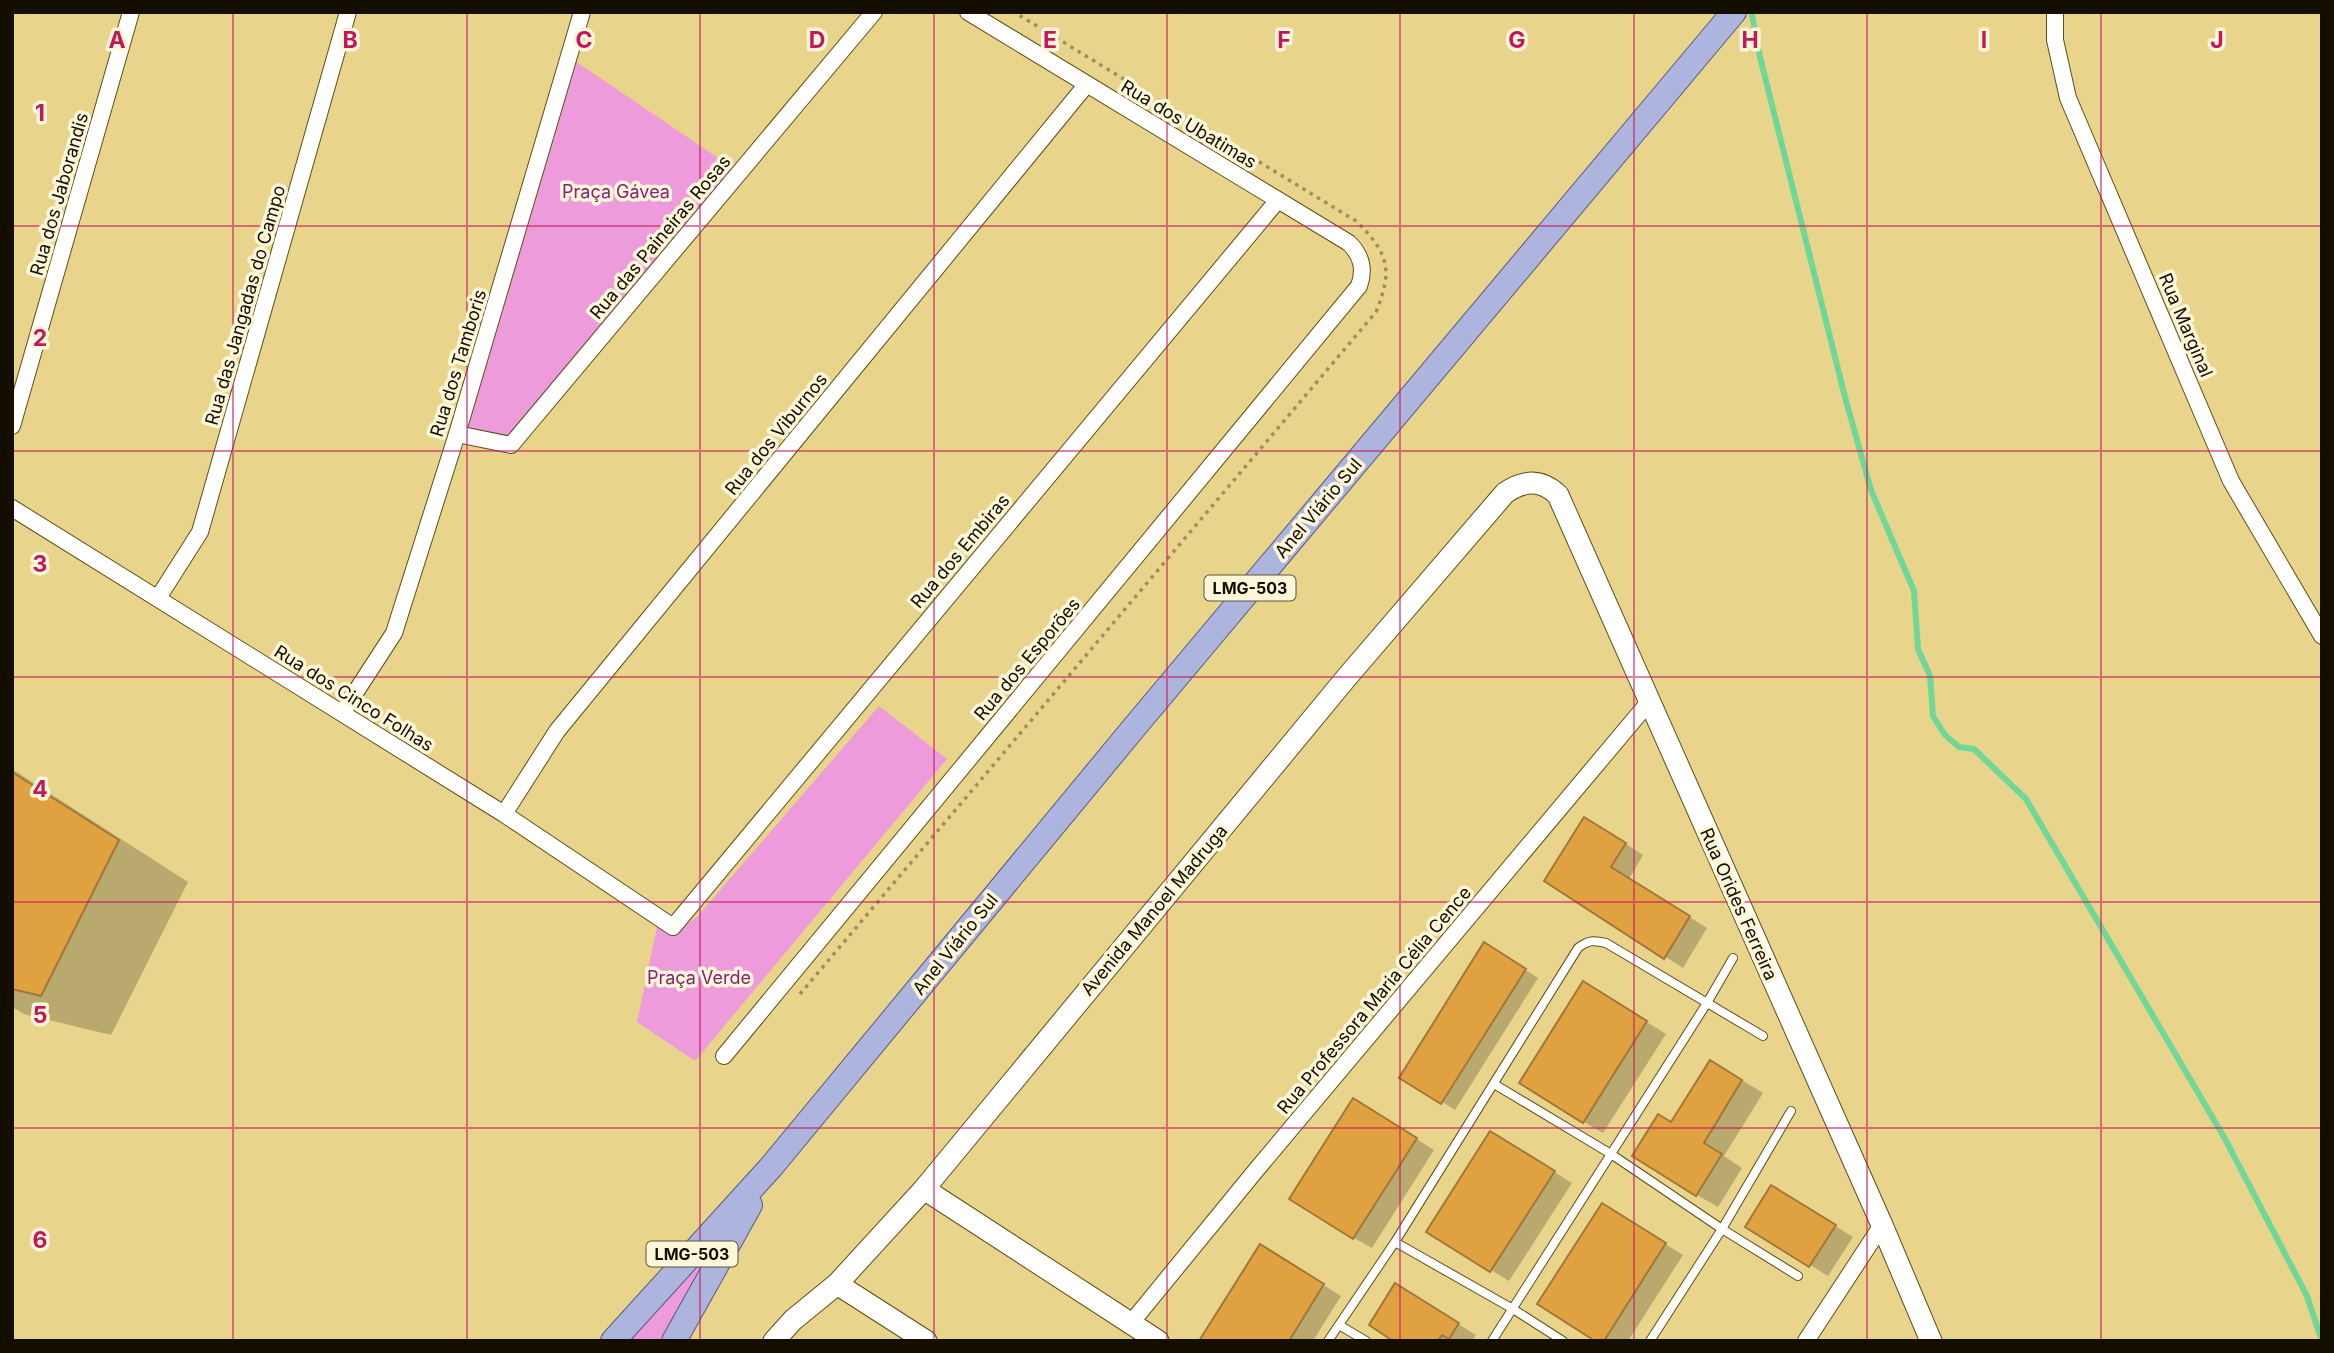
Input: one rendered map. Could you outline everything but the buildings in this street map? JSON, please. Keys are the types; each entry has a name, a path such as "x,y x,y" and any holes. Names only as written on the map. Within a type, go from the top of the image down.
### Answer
{"main road":[{"name":"Anel Viário Sul","path":"613,1341 771,1167 1123,740 1734,12"},
{"name":"Anel Viário Sul","path":"674,1341 771,1167"}],"street":[{"name":"Rua dos Jaborandis","path":"12,426 131,12"},
{"name":"Rua das Jangadas do Campo","path":"158,598 200,532 348,12"},
{"name":"Rua dos Tamboris","path":"342,713 394,633 457,434 582,12"},
{"name":"Rua das Paineiras Rosas","path":"457,434 511,445 874,12"},
{"name":"Rua dos Ubatimas","path":"968,12 1349,243 1358,252 1363,275 1359,286"},
{"name":"Rua Marginal","path":"2055,12 2055,40 2068,98 2231,481 2322,636"},
{"name":"Rua dos Viburnos","path":"504,814 557,731 1087,84"},
{"name":"Rua dos Embiras","path":"673,927 1278,200"},
{"name":"Rua dos Esporões","path":"724,1056 1359,286"},
{"name":"Rua Orides Ferreira","path":"1533,482 1547,485 1558,495 1931,1341"},
{"name":"Avenida Manoel Madruga","path":"774,1341 793,1320 837,1284 924,1189 1329,698 1496,503 1517,485 1533,482"},
{"name":"Rua dos Cinco Folhas","path":"12,508 504,814 673,927"},
{"name":"Rua Professora Maria Célia Cence","path":"1131,1323 1649,702"},
{"path":"924,1189 1158,1341"},
{"path":"1806,1341 1882,1225"},
{"path":"837,1284 926,1341"}],"lane":[{"path":"1328,1341 1395,1242 1578,948 1586,942 1596,940 1606,943 1763,1036"},
{"path":"1492,1341 1733,958"},
{"path":"1494,1084 1611,1153 1722,1229 1798,1276"},
{"path":"1650,1341 1722,1229 1791,1111"},
{"path":"1395,1242 1513,1309 1563,1341"},
{"path":"1339,1325 1366,1341"}],"path":[{"path":"799,996 1376,312 1385,288 1386,265 1376,240 1356,221 1014,12"}],"green space":[{"name":"Praça Gávea","path":"569,57 739,172 511,445 457,434"},
{"name":"Praça Verde","path":"879,706 947,759 695,1061 637,1022 659,918 678,926 697,917"},
{"path":"771,1167 674,1341 613,1341"}],"waterway":[{"path":"1752,15 1760,57 1845,397 1871,490 1914,591 1918,649 1930,676 1933,716 1945,735 1959,747 1974,749 2026,799 2224,1137 2307,1296 2322,1341"}]}
